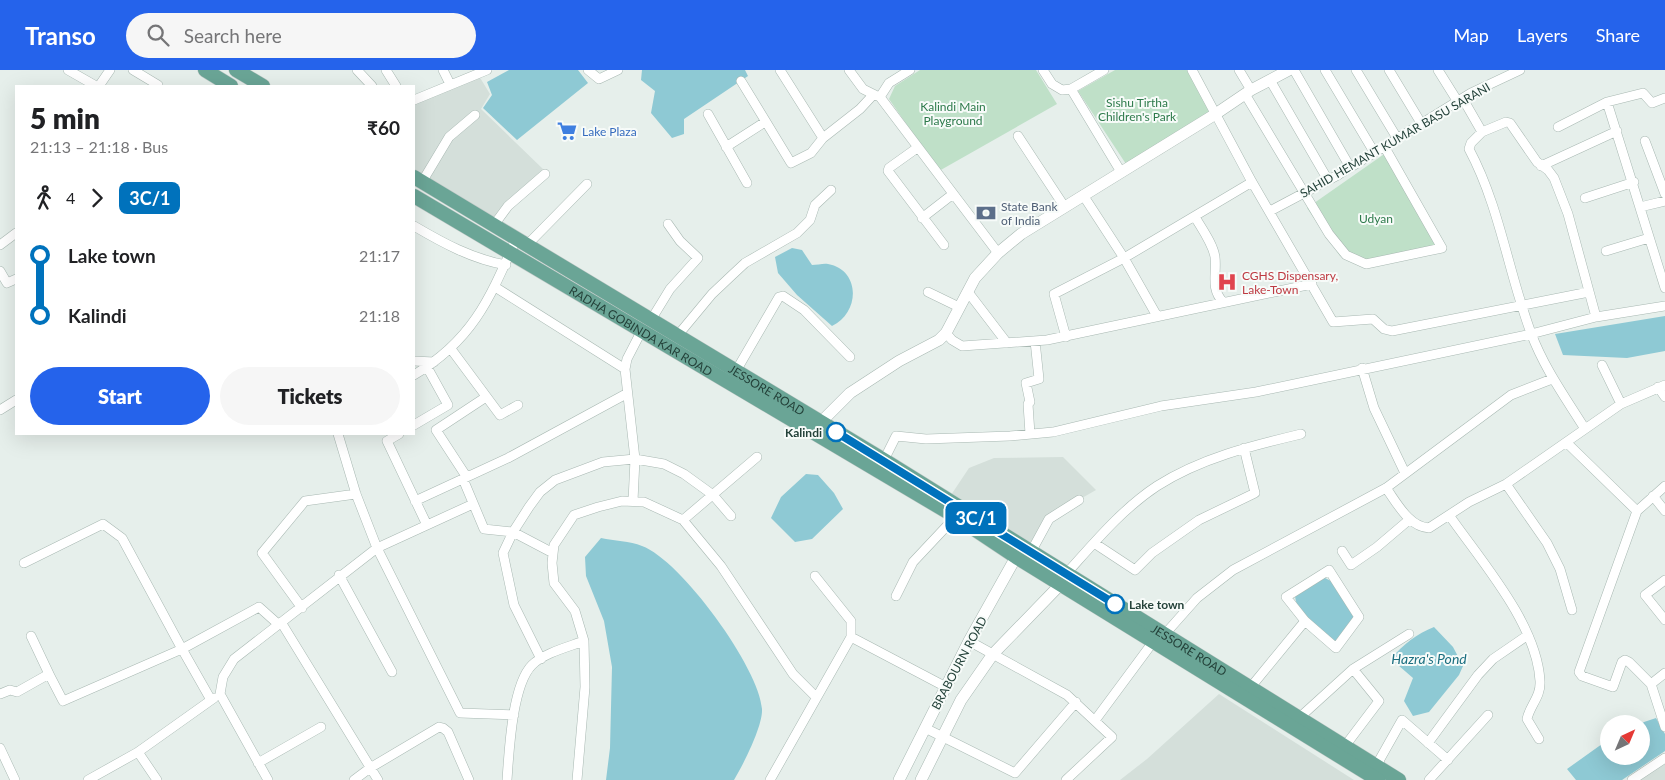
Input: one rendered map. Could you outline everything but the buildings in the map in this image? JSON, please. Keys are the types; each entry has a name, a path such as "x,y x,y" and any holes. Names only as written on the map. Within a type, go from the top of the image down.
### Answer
{"main road":[{"path":"205,70 230,85"},
{"path":"236,70 261,85"},
{"name":"JESSORE ROAD","path":"418,180 494,225 518,245 646,325 678,336 736,371 816,427 884,460 959,513 1023,552"},
{"path":"415,196 518,245"},
{"name":"RADHA GOBINDA KAR ROAD","path":"646,325 959,513"},
{"path":"1023,552 1063,579 1378,774"},
{"name":"JESSORE ROAD","path":"1159,638 1250,688 1345,746 1378,774 1399,780"}],"street":[{"path":"68,70 96,85"},
{"path":"99,85 110,70"},
{"path":"357,70 371,85"},
{"path":"386,70 395,85"},
{"path":"443,70 450,84"},
{"path":"415,100 469,73 487,70"},
{"path":"588,70 599,79 618,70"},
{"path":"780,70 823,138"},
{"path":"849,70 857,83 877,96 998,253"},
{"path":"741,81 764,122 791,163 811,153 823,138 877,96 889,83 910,70"},
{"path":"1043,70 1057,88 1071,89 1104,70"},
{"path":"1192,70 1214,115 1333,322 1373,319 1384,329 1392,331 1590,292"},
{"path":"1239,70 1248,92 1329,234 1346,255 1366,264 1442,248 1384,146"},
{"path":"1325,70 1374,152"},
{"path":"1356,70 1397,138"},
{"path":"1389,70 1421,123"},
{"path":"1438,70 1482,132"},
{"name":"SAHID HEMANT KUMAR BASU SARANI","path":"1270,211 1328,180 1472,93 1520,70"},
{"path":"136,71 157,85"},
{"path":"816,427 850,393 899,361 939,340 946,333 975,278 998,253 1021,234 1248,92 1288,71 1350,167"},
{"path":"77,85 82,78"},
{"path":"1270,80 1328,180"},
{"path":"1071,89 1121,172"},
{"path":"1558,127 1607,102 1643,93 1652,103 1665,98"},
{"path":"1607,102 1634,182 1665,288"},
{"path":"708,114 747,183"},
{"path":"418,180 449,137 461,129 475,115"},
{"path":"726,147 764,122"},
{"path":"1585,429 1552,379 1531,334 1490,192 1468,149 1482,132 1506,122 1510,123 1541,166 1552,173 1568,214 1596,317"},
{"path":"1541,166 1617,131"},
{"path":"1018,136 1064,206"},
{"path":"1645,141 1665,194"},
{"path":"917,148 888,169 922,218 944,245"},
{"path":"494,225 508,206 545,174"},
{"path":"1066,337 1054,294 1124,258 1195,218 1252,182"},
{"path":"1585,198 1634,182"},
{"path":"415,373 451,350 487,304 518,245 587,184"},
{"path":"678,336 712,294 745,263 797,233 810,220 815,205 832,190"},
{"path":"922,218 952,194"},
{"path":"1082,195 1124,258 1157,316"},
{"path":"1640,207 1665,201"},
{"path":"1195,218 1215,256 1213,279 1217,296 1223,302"},
{"path":"633,501 635,459 626,394 625,369 627,359 646,325 670,289 698,258 680,241 668,224"},
{"path":"415,227 444,244 488,262 506,265"},
{"path":"0,245 15,234"},
{"path":"1606,251 1649,238"},
{"path":"0,271 7,283 15,279"},
{"path":"946,333 952,340 962,346 1066,337 1312,284"},
{"path":"495,287 625,369"},
{"path":"928,292 959,307"},
{"path":"968,292 1007,343"},
{"path":"736,371 779,297 783,296 804,310 850,357"},
{"path":"884,460 896,436 926,439 1030,434 1081,426 1161,406 1256,392 1362,368 1531,334 1596,317 1665,306"},
{"path":"1030,434 1028,404 1030,402 1026,382 1039,379 1035,341"},
{"path":"451,350 500,415 518,405"},
{"path":"415,361 431,364"},
{"path":"415,424 448,405 431,364"},
{"path":"1602,365 1621,404"},
{"path":"1362,368 1374,408 1405,473"},
{"path":"1096,719 1159,638 1197,598 1233,570 1386,488 1511,395 1552,379"},
{"path":"1386,488 1410,519 1418,525 1429,528 1506,484 1621,404 1662,386 1665,398"},
{"path":"416,501 508,458 626,394"},
{"path":"486,397 436,430 465,478 473,504 484,529 512,532 553,552"},
{"path":"0,410 15,401"},
{"path":"921,780 961,700 994,654 1094,543 1131,506 1157,486 1195,466 1244,448 1301,434"},
{"path":"338,435 356,494 377,548 460,713 514,715"},
{"path":"397,435 387,441 426,524"},
{"path":"1567,443 1637,512"},
{"path":"1094,543 1135,570 1152,553 1199,520 1255,493 1244,448"},
{"path":"683,520 757,457"},
{"path":"542,659 514,605 504,566 503,553 512,532 540,492 555,480 603,462 635,459 664,464 684,474 714,494 731,516"},
{"path":"1506,484 1547,543 1560,569 1572,610"},
{"path":"1665,486 1637,512 1579,672 1582,676 1613,687 1625,660 1651,684 1665,727"},
{"path":"302,608 262,553 305,501 356,494"},
{"path":"1653,496 1665,511"},
{"path":"1023,552 1049,519 1079,500"},
{"path":"577,780 584,705 586,657 584,641 576,612 554,583 553,552 554,545 574,515 598,507 633,501 644,502 683,520 721,566 793,674 816,697"},
{"path":"268,780 220,694 223,677 234,659 302,608 339,575 377,548 473,504"},
{"path":"896,596 913,562 959,513"},
{"path":"1449,515 1500,586 1528,635 1540,681 1537,700 1528,713 1527,719 1539,739"},
{"path":"1342,551 1352,565 1410,519"},
{"path":"24,563 103,524 122,538 211,700"},
{"name":"BRABOURN ROAD","path":"899,780 969,641 1023,552"},
{"path":"1329,570 1360,616 1336,648 1305,621 1286,597 1329,570"},
{"path":"339,575 392,672"},
{"path":"770,780 851,637 851,622 814,576"},
{"path":"1665,580 1645,595 1665,620"},
{"path":"31,636 63,701 182,649 259,607 280,623 378,780"},
{"path":"1250,688 1305,621"},
{"path":"1299,718 1353,669 1408,634"},
{"path":"1428,743 1478,675 1493,659 1528,635"},
{"path":"851,637 946,687"},
{"path":"507,780 516,702 530,666 584,641"},
{"path":"969,641 1068,695 1096,719 1112,736 1066,780"},
{"path":"1345,746 1379,701 1353,669"},
{"path":"1651,684 1665,673"},
{"path":"0,694 10,690 18,692 49,674"},
{"path":"88,780 99,778 220,694"},
{"path":"926,728 1012,777 1076,702"},
{"path":"1429,780 1488,715"},
{"path":"1378,774 1380,759 1402,720 1448,760"},
{"path":"258,763 321,726"},
{"path":"354,780 370,768 439,727 448,732 469,780"},
{"path":"0,748 4,766 15,780"},
{"path":"138,752 157,780"},
{"path":"1632,780 1665,758"}],"shaded area":[{"path":"479,76 490,94 481,109 543,169 492,220 415,173 415,104"},
{"path":"1063,457 1096,490 1047,518 1032,547 951,495 969,468 994,458"},
{"path":"1219,694 1354,780 1120,780 1147,759"},
{"path":"1665,763 1665,780 1638,780"}],"green space":[{"name":"Kalindi Main Playground","path":"920,70 1036,70 1057,104 939,171 889,99 895,86"},
{"name":"Sishu Tirtha Children's Park","path":"1115,70 1187,70 1210,111 1126,164 1078,91"},
{"name":"Udyan","path":"1390,150 1447,250 1364,266 1340,256 1307,208"}],"water":[{"path":"509,70 578,70 588,83 517,140 483,108 492,95 487,82"},
{"path":"642,70 745,70 748,76 684,119 684,134 672,138 651,113 655,91 641,80"},
{"path":"792,248 802,250 812,265 826,264 839,268 846,274 851,283 853,292 852,302 848,312 832,326 797,295 778,273 775,257"},
{"path":"1665,316 1665,351 1627,358 1563,355 1555,334"},
{"path":"806,474 818,475 834,493 843,509 812,539 795,542 771,518 781,497"},
{"path":"601,538 632,543 658,555 697,593 716,618 748,669 758,691 762,709 752,745 734,780 606,780 610,748 612,667 604,621 586,576 585,557"},
{"path":"1323,577 1331,581 1355,617 1336,642 1305,617 1297,604 1295,596 1315,580"},
{"name":"Hazra's Pond","path":"1434,627 1453,647 1463,666 1459,675 1429,712 1413,716 1404,701 1413,678 1391,659 1411,640"},
{"path":"1656,718 1665,734 1665,751 1650,761 1650,720"},
{"path":"1600,745 1600,765 1644,765 1622,780 1576,780 1567,769"}],"bus line":[{"name":"3C/1","path":"836,432 1115,604"}],"place":[{"name":"Lake Plaza","path":"567,131"},
{"name":"State Bank of India","path":"986,213"},
{"name":"CGHS Dispensary, Lake-Town","path":"1227,282"},
{"name":"Kalindi","path":"836,432"},
{"name":"Lake town","path":"1115,604"}]}
